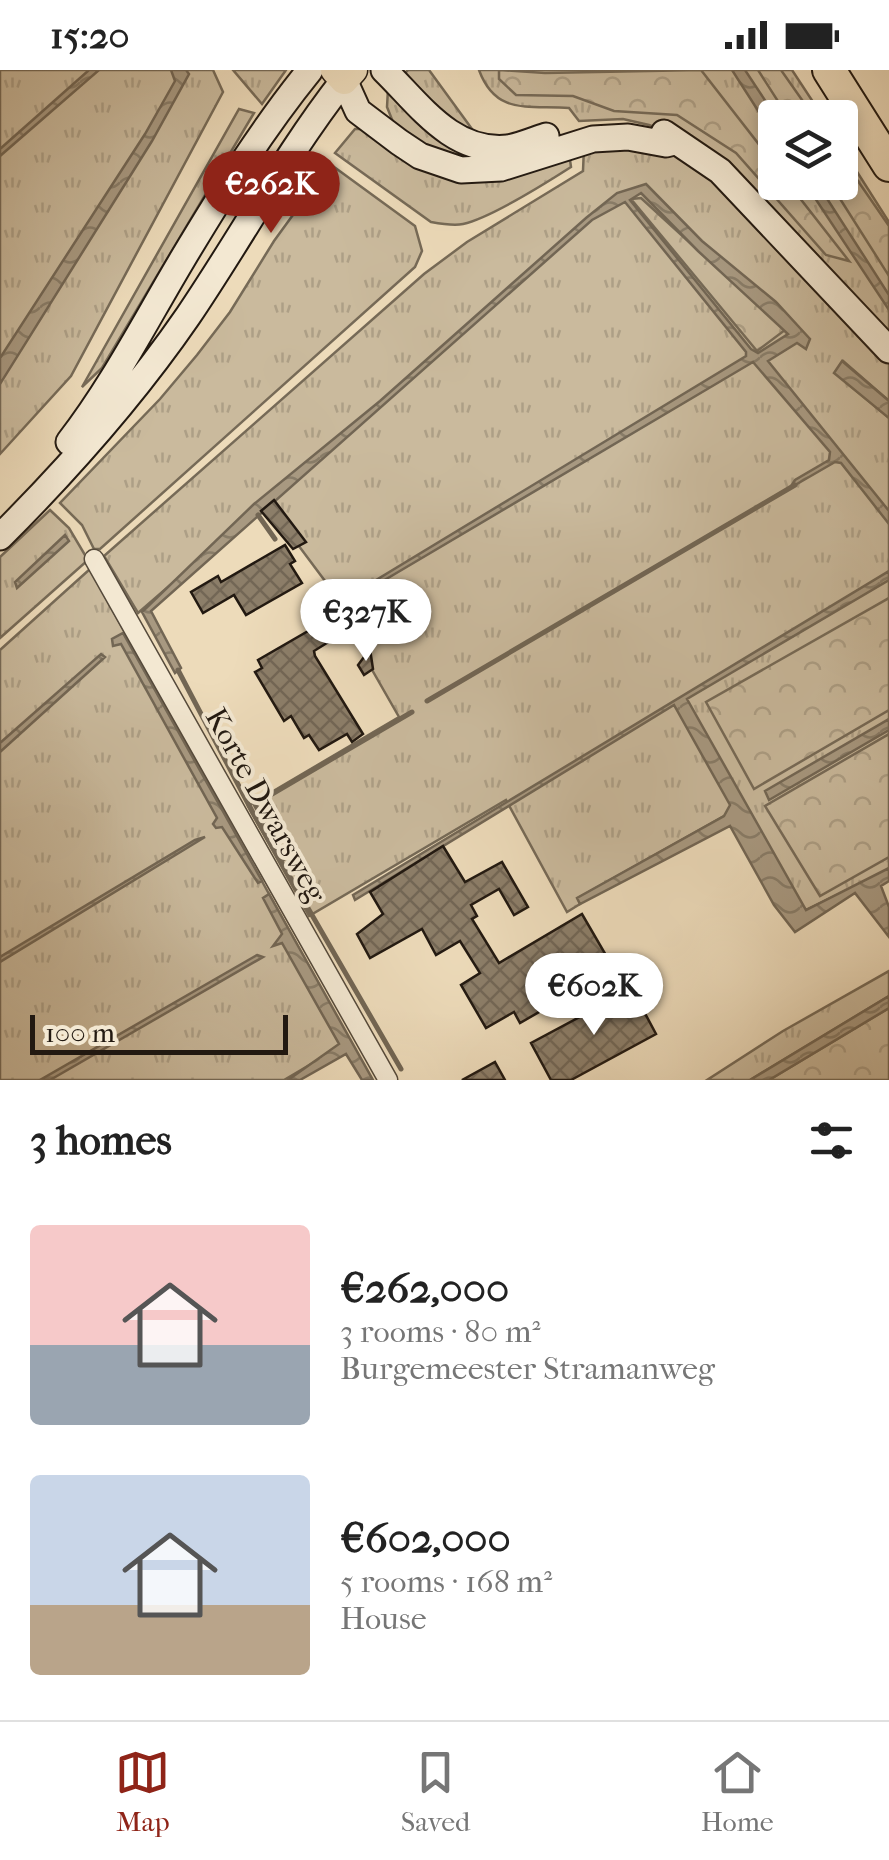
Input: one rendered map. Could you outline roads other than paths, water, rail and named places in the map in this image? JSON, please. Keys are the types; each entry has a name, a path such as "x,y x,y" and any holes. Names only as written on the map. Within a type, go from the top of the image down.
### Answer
{"highway":[{"path":"828,70 889,165"}],"main road":[{"path":"0,514 64,448 98,405 202,228 253,148 310,70"},
{"path":"384,70 435,123 458,138 484,146 508,148 570,129 612,125 668,134 674,142 699,154 720,171 889,350"},
{"path":"344,73 358,111 420,156 461,170 501,168 592,139 628,137 674,142"},
{"path":"0,537 67,470 134,390 189,314 344,73"},
{"path":"305,130 358,111"}],"street":[{"name":"Korte Dwarsweg","path":"94,559 388,1080"}],"water":[{"path":"89,70 99,70 0,156 0,149"},
{"path":"171,70 186,70 189,74 152,141 0,384 0,358 145,134 175,81"},
{"path":"732,70 745,70 765,100 758,100 758,111"},
{"path":"646,184 702,241 776,302 810,339 806,349 797,343 768,361 889,511 889,524 841,463 835,462 790,488 795,480 829,460 830,452 753,362 361,594 358,591 746,356 625,202 592,220 151,611 181,668 175,673 142,612 254,504 380,401 617,193","holes":["641,193 788,334 758,353 751,349 630,200"]},
{"path":"816,200 828,200 889,295 889,310"},
{"path":"842,361 889,401 889,418 834,373"},
{"path":"65,535 69,541 17,588 15,582"},
{"path":"889,571 889,580 687,699 806,910 889,868 889,881 881,886 889,907 889,937 855,893 795,932 774,905 730,826 580,904 577,898 724,816 730,805 674,705 355,900 353,895"},
{"path":"123,633 262,881 258,883 222,827 213,824 217,818 121,644 113,646 112,639"},
{"path":"101,654 105,657 0,752 0,743"},
{"path":"889,719 889,730 769,800 765,791"},
{"path":"205,837 0,962 0,957"},
{"path":"269,894 373,1080 362,1080 346,1054 300,1080 288,1080 339,1044 282,943 273,946 282,934 263,898"},
{"path":"257,955 263,957 50,1080 40,1080"},
{"path":"889,996 889,1008 769,1080 750,1080"}],"waterway":[{"path":"427,701 795,485"},
{"path":"258,515 275,539"},
{"path":"178,670 253,813 401,1069"},
{"path":"283,859 255,804 412,712"}]}
